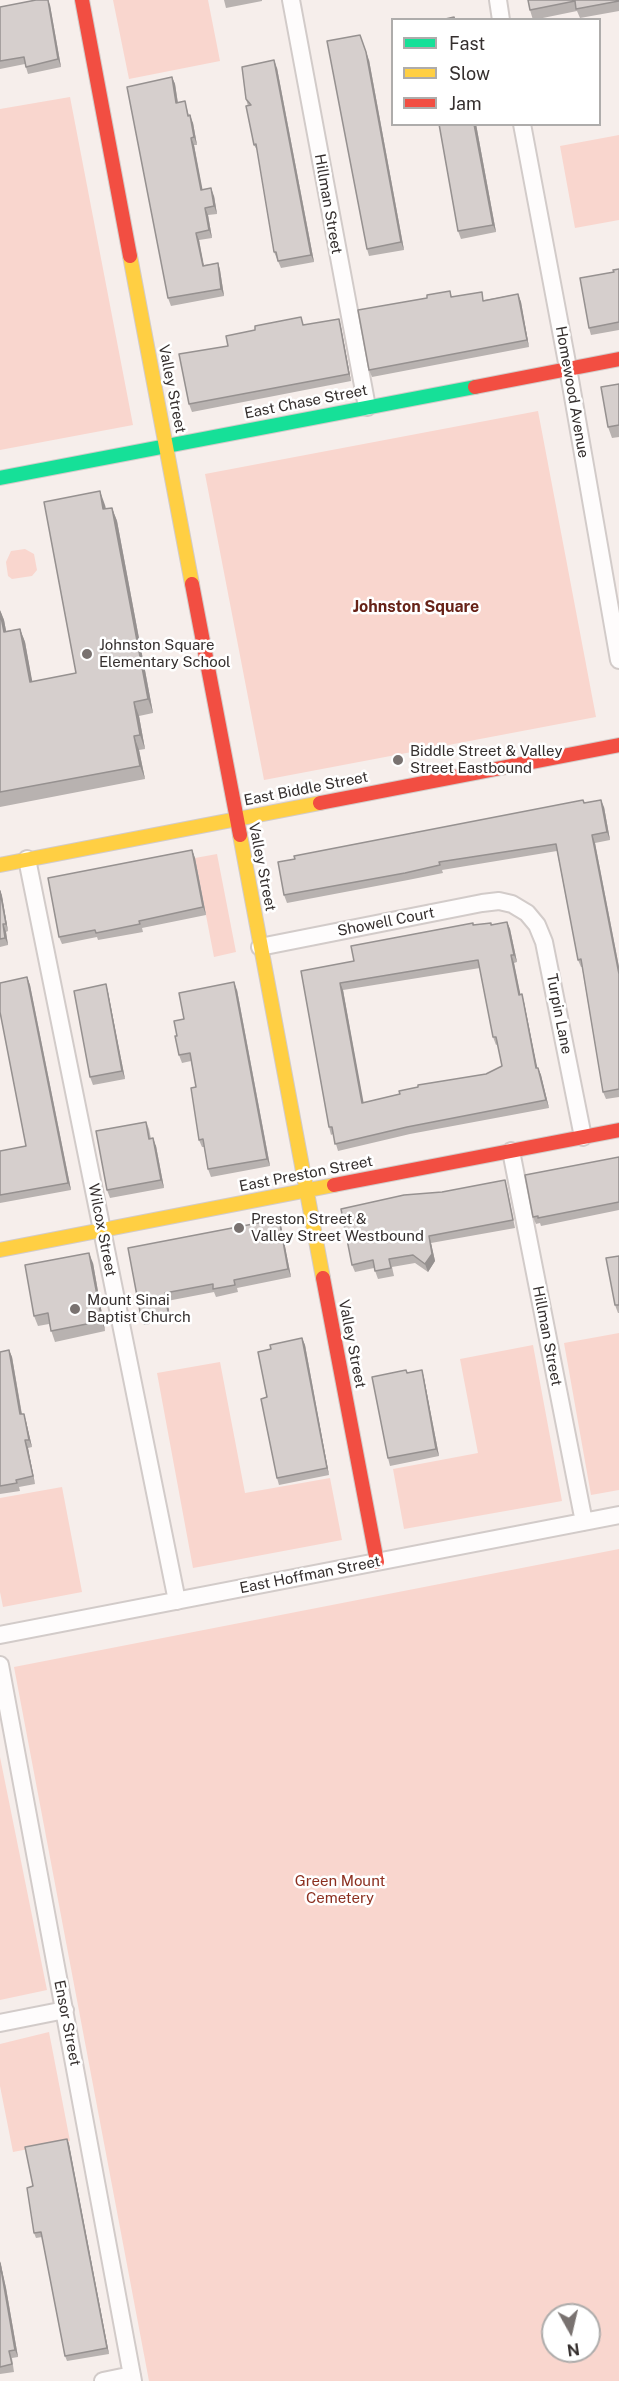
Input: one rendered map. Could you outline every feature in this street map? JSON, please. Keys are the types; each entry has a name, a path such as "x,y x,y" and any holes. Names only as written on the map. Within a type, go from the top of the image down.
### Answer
{"street":[{"name":"Valley Street","path":"82,0 377,1562"},
{"name":"Hillman Street","path":"291,0 367,407"},
{"path":"498,0 501,18"},
{"name":"Homewood Avenue","path":"522,126 568,368 619,660"},
{"name":"East Chase Street","path":"0,478 619,359"},
{"name":"East Biddle Street","path":"0,865 619,745"},
{"name":"Wilcox Street","path":"27,860 177,1601"},
{"name":"Showell Court","path":"260,947 482,903 499,901 512,904"},
{"name":"Turpin Lane","path":"512,904 527,913 537,925 544,942 583,1137"},
{"name":"East Preston Street","path":"0,1250 619,1130"},
{"name":"Hillman Street","path":"511,1151 584,1522"},
{"name":"East Hoffman Street","path":"0,1635 619,1515"},
{"name":"Ensor Street","path":"0,1665 133,2378"},
{"path":"0,2023 65,2010"},
{"path":"103,2381 133,2378"}],"green space":[{"path":"113,0 208,0 220,61 129,79"},
{"path":"70,97 133,425 0,450 0,109"},
{"path":"619,135 619,220 575,228 560,146"},
{"name":"Johnston Square","path":"538,411 596,717 264,780 205,474"},
{"path":"25,549 34,554 37,570 32,576 12,579 8,576 6,562 11,551"},
{"path":"217,854 236,952 214,957 195,858"},
{"path":"619,1333 619,1490 591,1495 564,1343"},
{"path":"533,1345 562,1501 404,1529 393,1469 478,1453 460,1359"},
{"path":"220,1362 245,1493 330,1478 342,1540 193,1568 157,1373"},
{"path":"62,1487 82,1592 3,1607 0,1592 0,1498"},
{"name":"Green Mount Cemetery","path":"619,1549 619,2381 149,2381 14,1667"},
{"path":"0,1757 47,1990 0,2000"},
{"path":"49,2032 70,2141 13,2152 0,2086 0,2044"}],"building":[{"path":"48,0 58,59 26,67 24,57 0,61 0,7"},
{"path":"528,0 619,1 576,9 575,1 530,10"},
{"path":"360,35 366,52 401,242 367,249 327,41"},
{"path":"274,60 311,255 278,261 276,252 274,252 256,144 254,145 246,106 251,105 246,99 242,67"},
{"path":"172,77 176,103 185,101 188,116 190,115 194,137 191,138 201,190 211,188 214,206 205,208 209,230 196,233 203,266 218,263 221,289 168,298 127,87"},
{"path":"439,126 474,126 493,225 458,231"},
{"path":"619,269 619,322 589,328 580,278"},
{"path":"450,291 451,297 482,292 483,301 518,294 527,340 369,370 358,310 427,298 427,295"},
{"path":"301,317 303,325 339,319 349,374 189,404 179,354 228,346 226,336 255,330 255,326"},
{"path":"619,384 619,425 608,427 601,387"},
{"name":"Johnston Square Elementary School","path":"100,491 103,509 112,508 148,699 134,702 140,735 134,736 140,766 0,792 0,612 4,632 20,629 30,682 76,673 44,502"},
{"path":"583,800 584,803 601,800 607,832 592,835 619,974 619,1089 603,1092 581,959 578,960 556,844 439,862 440,865 405,873 284,895 278,862 295,859 294,856"},
{"path":"192,850 203,907 139,921 140,924 96,933 95,930 59,937 48,878"},
{"path":"0,891 6,924 3,924 5,938 0,939"},
{"path":"507,922 519,995 522,994 536,1068 538,1068 546,1100 407,1127 335,1144 332,1127 329,1127 301,971 354,961 351,946 473,923 473,925 491,923 491,925","holes":["478,960 493,1037 496,1037 502,1066 486,1074 418,1085 418,1087 399,1091 400,1094 362,1103 340,983"]},
{"path":"27,977 68,1183 0,1195 0,1151 26,1146 0,1012 0,983"},
{"path":"234,982 267,1159 208,1169 203,1139 199,1140 191,1088 196,1087 190,1053 179,1055 174,1021 184,1019 179,993"},
{"path":"106,984 122,1071 90,1077 74,991"},
{"path":"146,1122 149,1139 153,1138 161,1180 107,1190 96,1131"},
{"path":"619,1157 619,1202 538,1218 538,1216 533,1217 525,1175"},
{"path":"505,1180 513,1220 429,1236 432,1254 425,1264 413,1255 389,1259 391,1268 375,1271 373,1260 352,1265 341,1209 404,1195 442,1192"},
{"path":"279,1219 288,1269 234,1280 235,1285 213,1289 213,1284 165,1293 168,1312 141,1317 128,1248"},
{"name":"Mount Sinai Baptist Church","path":"89,1253 102,1321 51,1331 48,1313 34,1316 25,1265"},
{"path":"619,1256 619,1305 615,1305 606,1258"},
{"path":"302,1338 327,1468 277,1478 261,1399 267,1397 258,1352 271,1349 270,1345"},
{"path":"9,1350 20,1414 24,1414 29,1440 25,1440 33,1476 16,1480 17,1483 0,1486 0,1352"},
{"path":"406,1370 407,1373 422,1370 436,1449 388,1458 372,1377"},
{"path":"67,2139 107,2348 65,2356 41,2232 34,2233 27,2188 33,2186 25,2147"},
{"path":"0,2263 15,2350 9,2351 12,2364 0,2367"}],"traffic: fast":[{"path":"0,478 475,387"}],"traffic: slow":[{"path":"130,256 192,584"},
{"path":"0,865 320,803"},
{"path":"240,835 323,1278"},
{"path":"0,1250 334,1185"}],"traffic: jam":[{"path":"82,0 130,256"},
{"path":"475,387 619,359"},
{"path":"192,584 240,835"},
{"path":"320,803 619,745"},
{"path":"334,1185 619,1130"},
{"path":"323,1278 377,1562"}],"place":[{"name":"Johnston Square Elementary School","path":"87,654"},
{"name":"Biddle Street & Valley Street Eastbound","path":"398,760"},
{"name":"Preston Street & Valley Street Westbound","path":"239,1228"},
{"name":"Mount Sinai Baptist Church","path":"75,1309"}],"district":[{"name":"Johnston Square","path":"416,607"}]}
